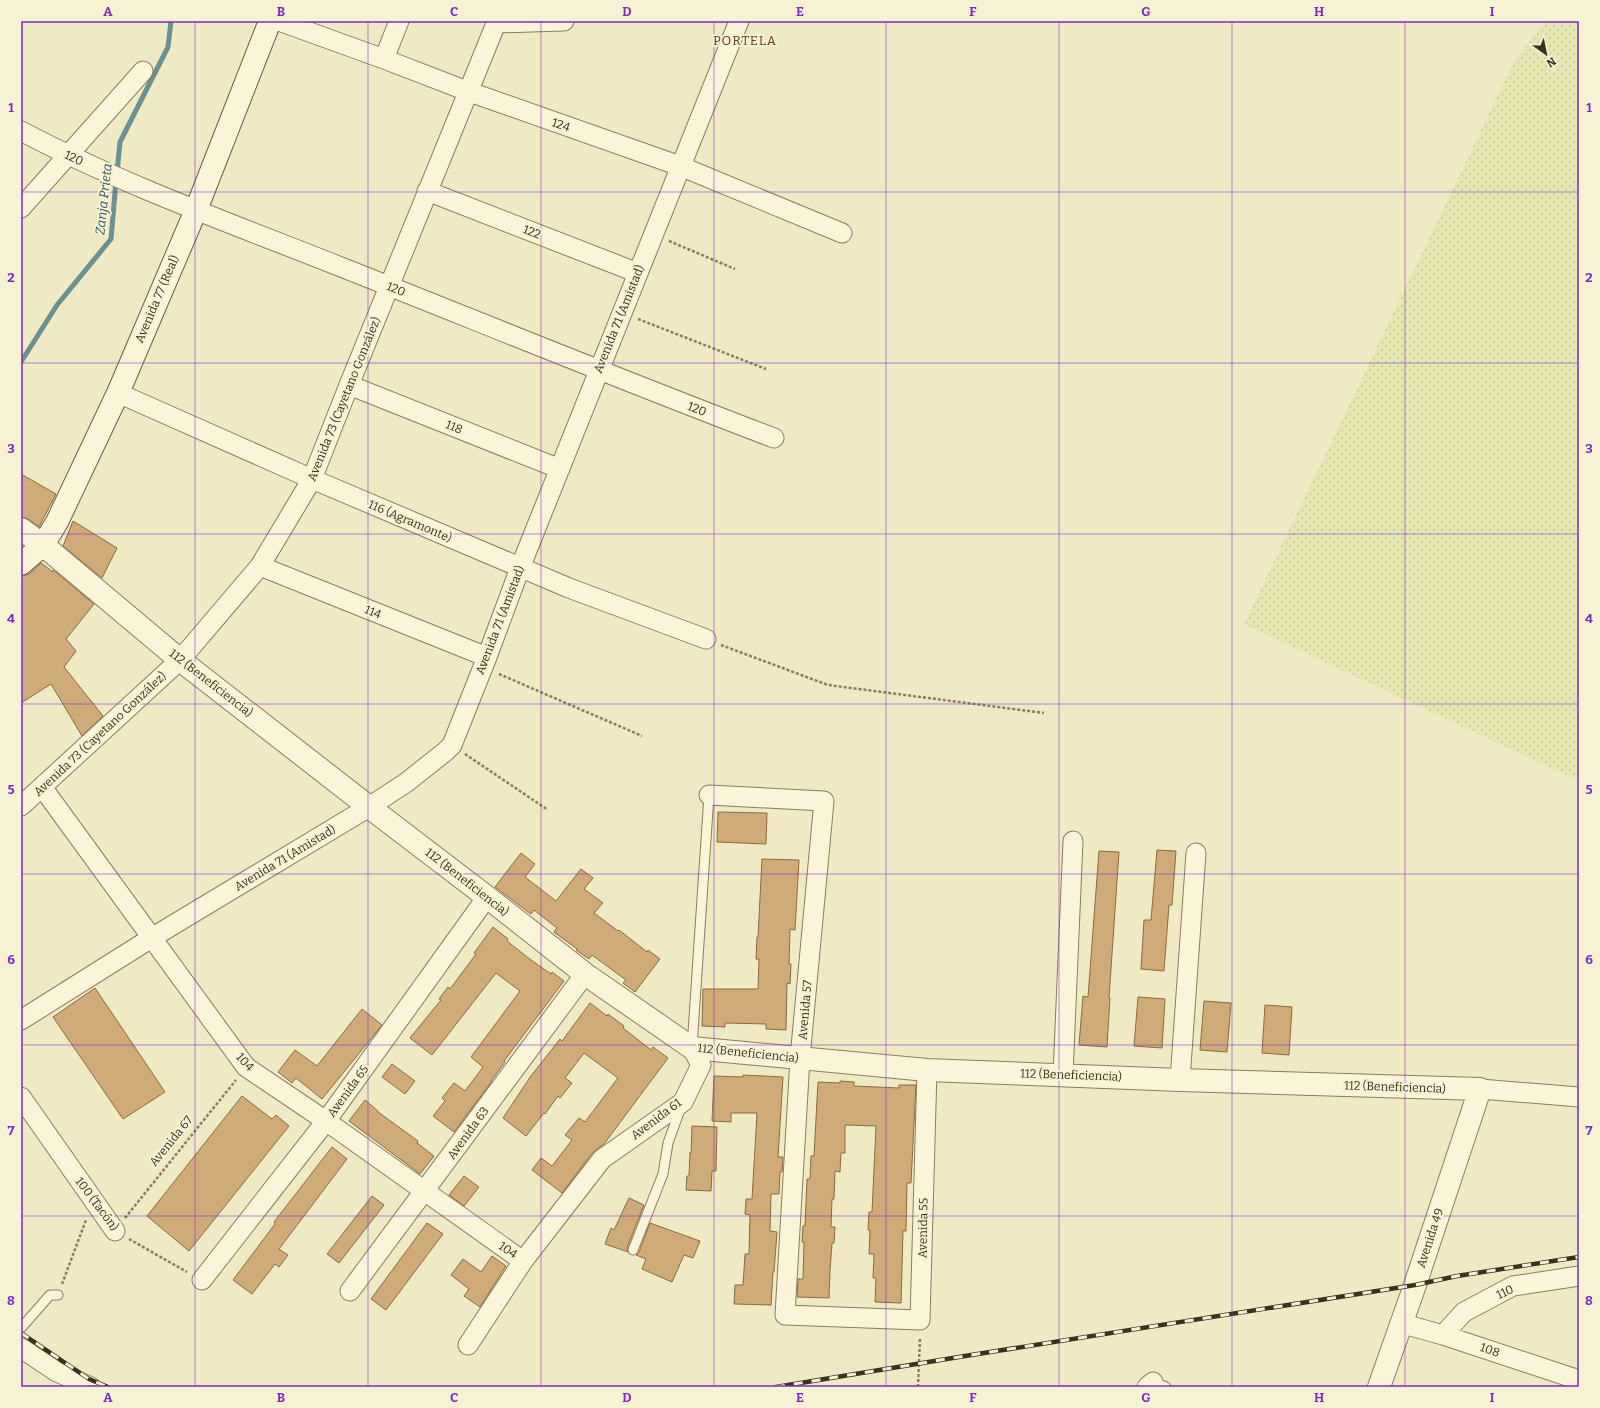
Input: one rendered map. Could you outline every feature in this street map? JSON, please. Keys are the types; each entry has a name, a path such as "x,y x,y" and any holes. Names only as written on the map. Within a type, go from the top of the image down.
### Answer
{"street":[{"name":"Avenida 77 (Real)","path":"21,564 43,545 58,522 118,393 196,210 270,21"},
{"name":"124","path":"279,21 384,59 467,92 680,166 842,233"},
{"path":"384,59 399,21"},
{"path":"496,22 564,21"},
{"name":"Avenida 71 (Amistad)","path":"21,1020 153,937 369,807 407,782 446,752 452,745 520,568 739,21"},
{"name":"Avenida 73 (Cayetano González)","path":"21,806 180,660 260,566 312,479 496,22"},
{"path":"21,208 143,71"},
{"name":"120","path":"21,131 68,156 196,210 599,371 774,438"},
{"name":"122","path":"427,191 638,273"},
{"name":"118","path":"349,385 560,468"},
{"name":"116 (Agramonte)","path":"118,393 312,479 520,568 569,588 706,639"},
{"name":"112 (Beneficiencia)","path":"21,529 43,545 180,660 369,807 585,974 692,1048 927,1070 1180,1080 1480,1089 1579,1097"},
{"name":"114","path":"260,566 484,662"},
{"name":"104","path":"42,787 153,937 246,1067 326,1121 424,1192 524,1261"},
{"name":"Avenida 57","path":"709,795 824,802 800,1058 785,1315 920,1320"},
{"path":"1063,1075 1073,841"},
{"path":"1180,1080 1196,853"},
{"name":"Avenida 65","path":"202,1280 326,1121 487,897"},
{"name":"Avenida 63","path":"350,1291 585,974"},
{"name":"Avenida 61","path":"468,1345 524,1261 602,1159 683,1102 700,1065 692,1048"},
{"name":"Avenida 55","path":"920,1320 927,1070"},
{"name":"Avenida 49","path":"1378,1387 1480,1089"},
{"name":"100 (Tacón)","path":"21,1097 115,1231"},
{"name":"110","path":"1443,1335 1464,1312 1514,1286 1579,1276"},
{"name":"108","path":"1400,1323 1443,1335 1579,1380"},
{"path":"21,1348 57,1372 90,1387"}],"lane":[{"name":"Avenida 61","path":"692,1048 709,795"},
{"path":"633,1250 663,1174 668,1142 683,1102"},
{"path":"21,1328 50,1296 58,1295"}],"path":[{"path":"653,234 735,268"},
{"path":"622,312 766,369"},
{"path":"706,639 828,685 1044,713"},
{"path":"484,662 642,736"},
{"path":"452,745 548,810"},
{"name":"Avenida 67","path":"115,1231 246,1067"},
{"path":"58,1295 94,1201"},
{"name":"100 (Tacón)","path":"115,1231 202,1280"},
{"path":"918,1387 920,1320"}],"green space":[{"path":"1545,21 1579,21 1579,781 1244,624 1515,60"}],"building":[{"path":"21,474 56,494 39,527 28,519 21,517"},
{"path":"73,521 117,548 102,578 63,546"},
{"path":"41,563 53,572 53,570 94,604 66,639 76,651 64,667 103,716 82,736 51,684 21,703 21,576 29,574"},
{"path":"718,812 767,813 766,844 717,842"},
{"path":"1157,850 1176,851 1172,905 1169,905 1164,971 1141,969 1144,920 1151,920"},
{"path":"1099,851 1119,852 1107,1047 1079,1045 1083,996 1088,997"},
{"path":"521,853 535,864 525,877 556,901 581,869 593,878 584,889 603,903 594,913 647,952 648,950 660,959 635,992 623,983 626,980 592,955 589,959 576,950 577,949 554,932 557,928 534,910 531,914 495,887"},
{"path":"762,859 799,860 795,930 790,929 789,964 791,964 790,984 787,983 786,1030 766,1029 766,1024 725,1023 725,1027 702,1026 703,989 758,989 759,959 756,959"},
{"path":"493,927 508,939 507,941 531,960 564,981 504,1061 505,1062 492,1081 454,1132 433,1116 445,1101 442,1098 454,1083 465,1091 483,1067 471,1057 520,991 496,973 432,1055 410,1038 441,1000 439,999 448,987 450,989 476,954 474,953"},
{"path":"95,988 165,1092 123,1119 53,1017"},
{"path":"1138,997 1165,999 1162,1048 1134,1046"},
{"path":"1204,1001 1231,1003 1227,1052 1200,1050"},
{"path":"590,1003 607,1016 608,1014 624,1026 623,1028 651,1050 653,1047 668,1058 604,1144 593,1152 562,1193 532,1170 541,1158 552,1166 572,1140 565,1135 579,1118 585,1122 618,1078 584,1053 565,1078 572,1083 560,1098 558,1096 526,1136 503,1118 531,1076 560,1039 562,1041"},
{"path":"1265,1005 1292,1007 1289,1055 1262,1053"},
{"path":"362,1009 382,1025 322,1099 296,1078 292,1083 278,1072 295,1050 317,1066"},
{"path":"392,1064 415,1081 405,1094 382,1077"},
{"path":"743,1075 783,1077 778,1157 783,1157 782,1172 780,1172 779,1194 771,1194 770,1231 777,1232 771,1305 734,1304 735,1285 743,1285 745,1254 749,1254 750,1215 745,1214 746,1199 752,1199 757,1113 731,1113 731,1122 712,1121 714,1076 743,1077"},
{"path":"840,1081 854,1082 854,1086 899,1088 899,1085 916,1085 911,1183 907,1183 906,1231 903,1231 901,1303 875,1302 876,1278 873,1278 874,1254 869,1254 870,1230 868,1230 869,1212 872,1212 876,1126 845,1125 845,1153 841,1153 840,1172 835,1171 834,1199 832,1199 831,1227 835,1227 834,1243 832,1243 829,1298 797,1297 798,1279 803,1279 803,1226 805,1226 807,1179 810,1179 811,1156 814,1156 818,1082 840,1083"},
{"path":"242,1096 272,1119 276,1115 289,1126 189,1251 147,1216"},
{"path":"365,1100 378,1112 418,1141 417,1143 434,1156 420,1174 349,1121"},
{"path":"692,1126 717,1127 716,1171 712,1171 711,1191 686,1190 687,1176 689,1176"},
{"path":"332,1147 347,1159 279,1249 288,1255 279,1267 275,1264 252,1294 233,1280 275,1224 274,1222"},
{"path":"464,1176 479,1187 464,1206 449,1195"},
{"path":"372,1196 384,1205 339,1263 327,1254"},
{"path":"629,1198 644,1205 627,1248 628,1252 605,1244 611,1228 614,1230"},
{"path":"427,1223 443,1234 386,1310 371,1299"},
{"path":"650,1223 700,1241 693,1258 684,1255 672,1282 642,1269 646,1259 636,1255 639,1252"},
{"path":"492,1256 506,1266 480,1307 464,1296 469,1289 451,1275 463,1259 481,1272"}],"waterway":[{"name":"Zanja Prieta","path":"117,173 120,142 168,47 171,21"},
{"name":"Zanja Prieta","path":"21,362 57,305 111,239 116,181"}],"railway":[{"path":"776,1387 1415,1285 1457,1276 1579,1257"},
{"path":"21,1333 89,1379 108,1387"}],"district":[{"name":"PORTELA","path":"745,40"}]}
